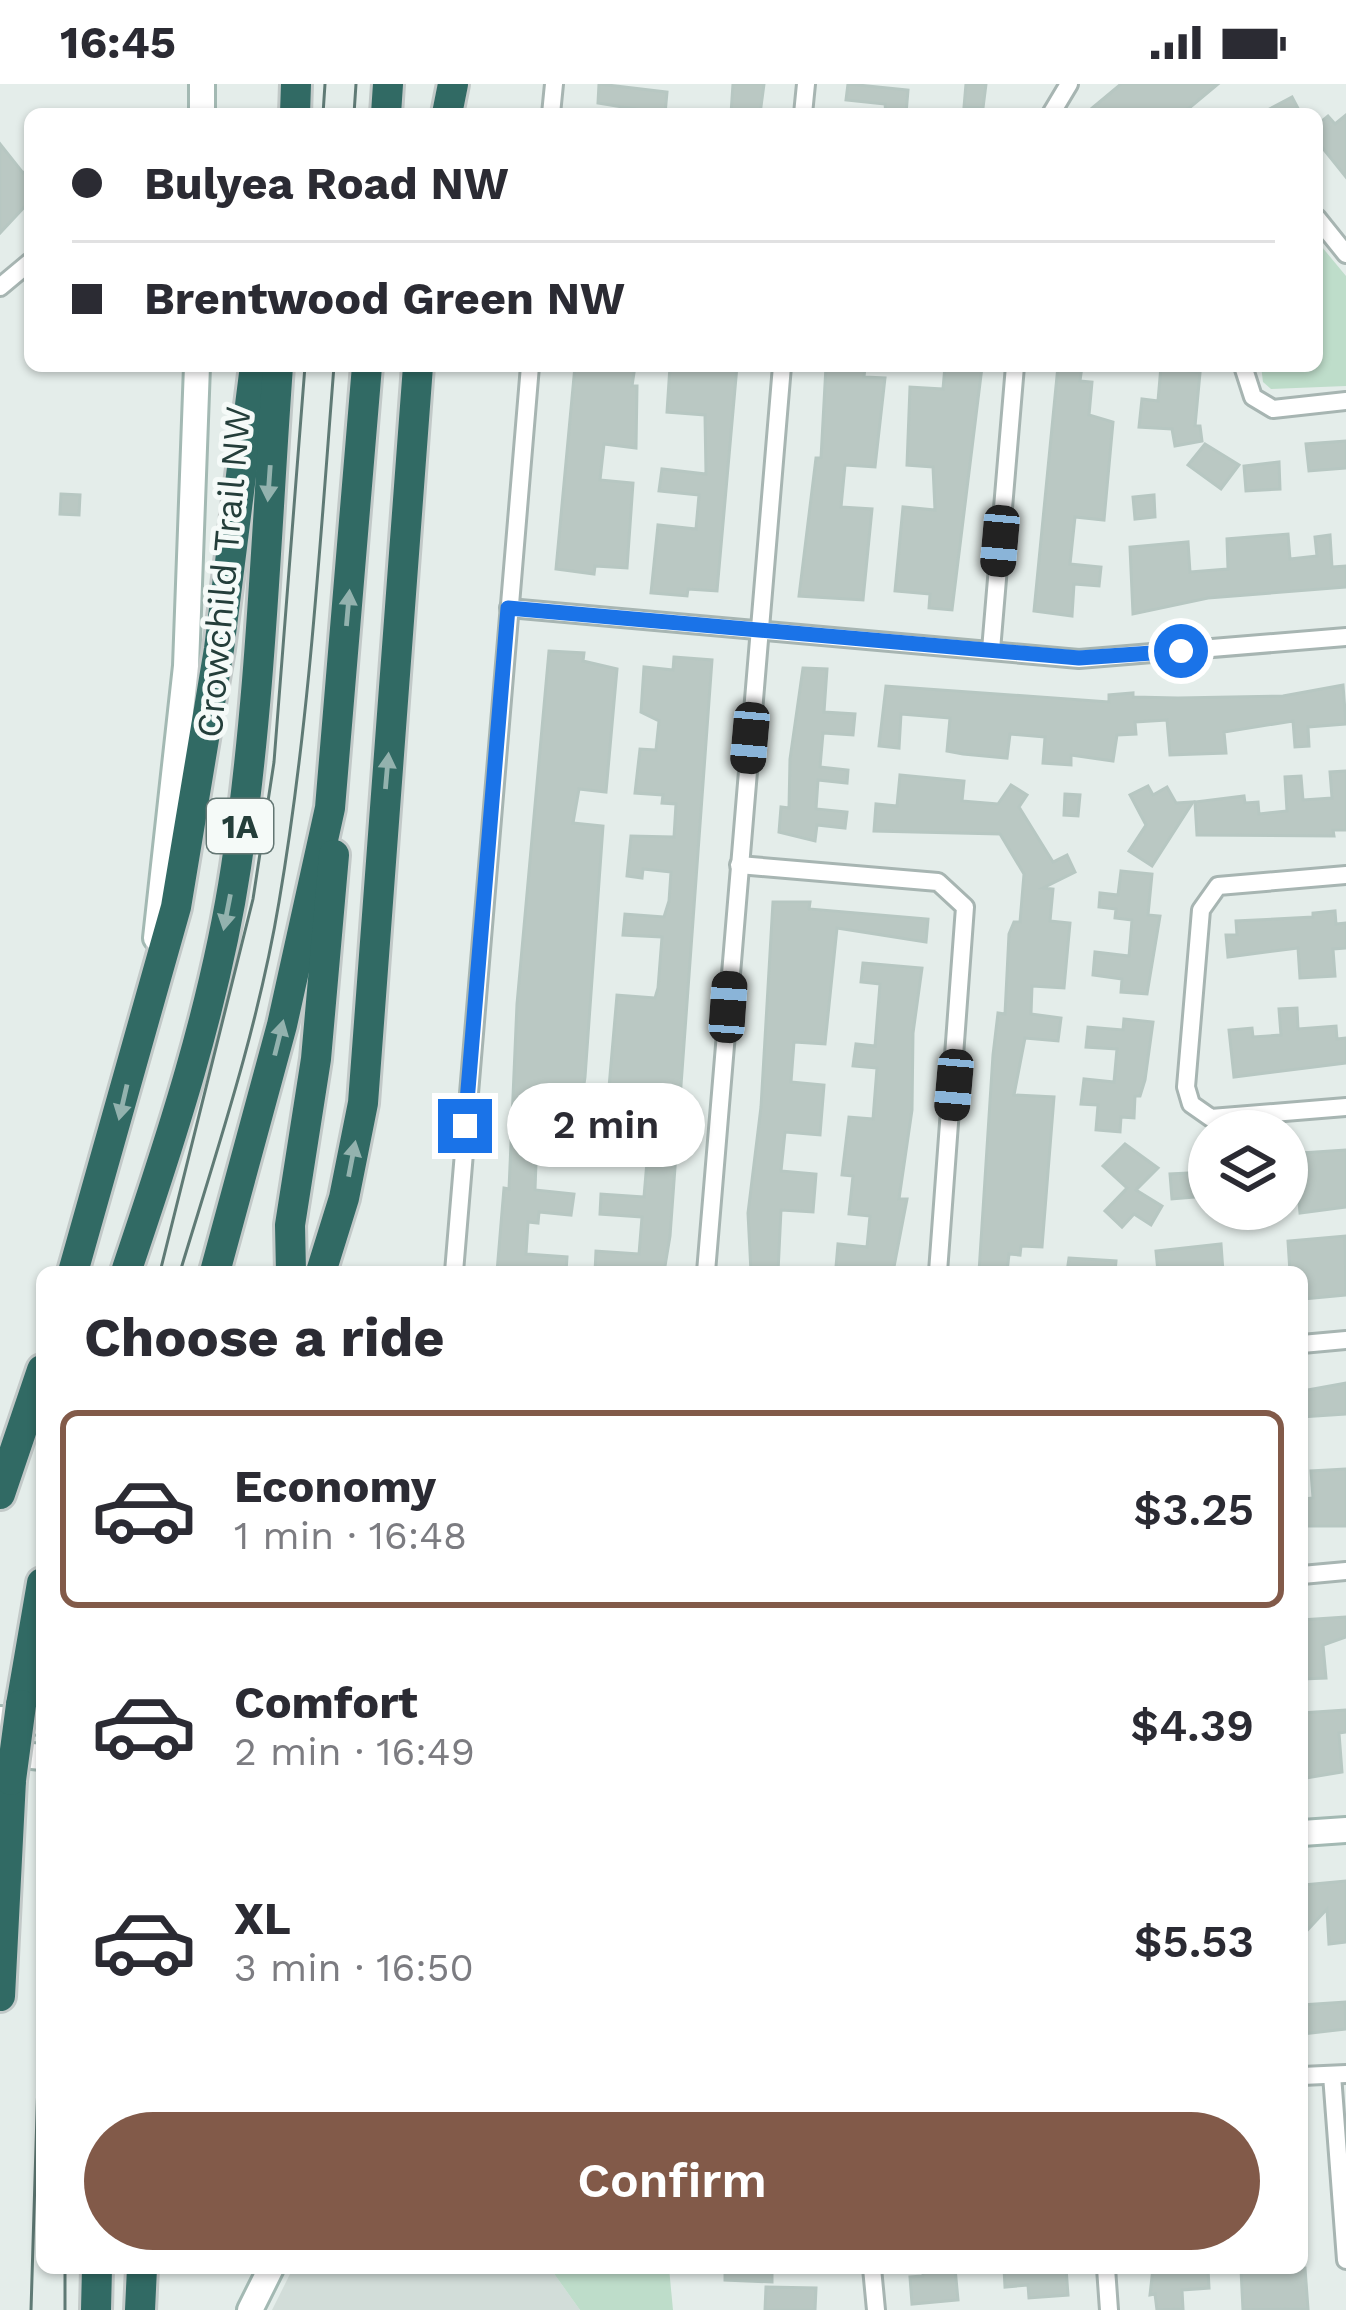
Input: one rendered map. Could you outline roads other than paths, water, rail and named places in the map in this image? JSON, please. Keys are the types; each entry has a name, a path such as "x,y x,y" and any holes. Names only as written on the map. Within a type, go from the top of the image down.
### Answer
{"highway":[{"path":"75,1266 117,1127 149,988 176,907 219,649 254,372"},
{"name":"Crowchild Trail NW","path":"128,1266 182,1104 236,866 277,372"},
{"name":"1A","path":"217,1266 282,1025 330,808 366,372"},
{"path":"323,1266 344,1198 363,1103 418,372"},
{"path":"291,1266 290,1226 336,875 330,808"},
{"path":"0,1493 36,1388"},
{"path":"0,1996 6,1767 21,1716 36,1621"},
{"path":"96,2310 97,2274"},
{"path":"140,2310 142,2274"}],"street":[{"path":"1323,225 1346,254"},
{"path":"0,286 24,267"},
{"path":"149,988 184,690 197,372"},
{"path":"454,1266 529,372"},
{"path":"706,1266 781,372"},
{"path":"991,650 1015,372"},
{"path":"1245,372 1253,397 1273,409 1346,401"},
{"path":"508,608 1079,658 1346,637"},
{"path":"739,865 938,882 954,891 964,907 938,1266"},
{"path":"1346,875 1218,886 1204,898 1186,1087 1190,1104 1211,1118 1346,1107"},
{"path":"1308,1343 1346,1340"},
{"path":"1308,1574 1346,1571"},
{"path":"6,1767 36,1759"},
{"path":"1308,1833 1346,1830"},
{"path":"1308,2076 1339,2074 1346,2260"},
{"path":"250,2310 268,2274"},
{"path":"873,2274 876,2310"},
{"path":"1106,2274 1109,2310"}],"tram line":[{"path":"323,108 325,84"},
{"path":"354,108 356,84"},
{"path":"161,1266 253,899 274,762 305,372"},
{"path":"182,1266 248,1042 279,902 306,702 334,372"},
{"path":"31,2310 36,2146"},
{"path":"65,2274 65,2310"}]}
